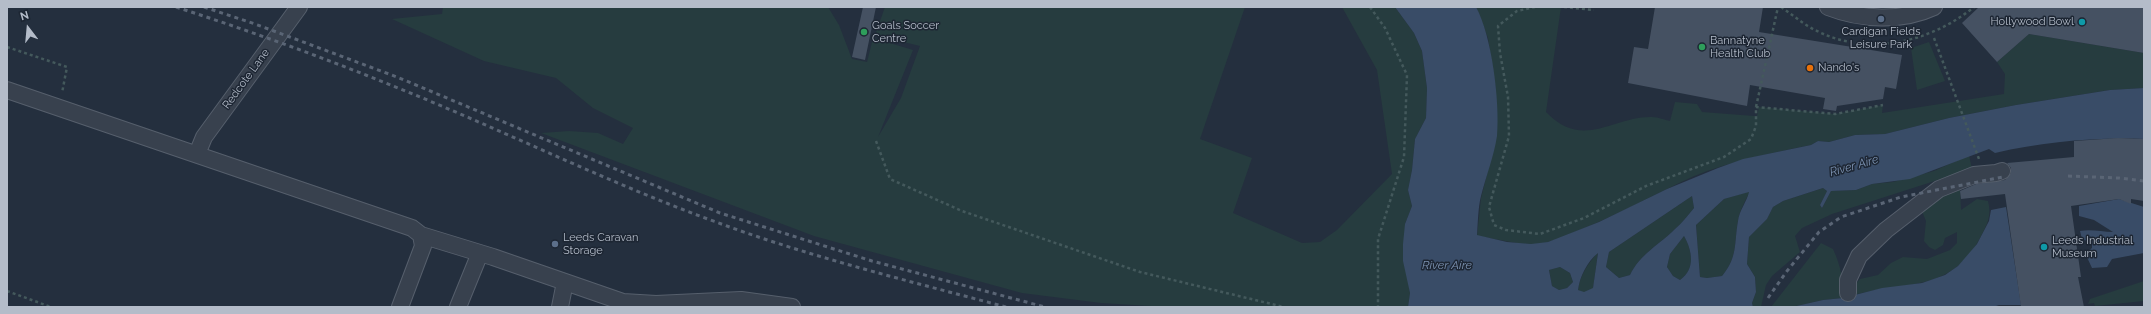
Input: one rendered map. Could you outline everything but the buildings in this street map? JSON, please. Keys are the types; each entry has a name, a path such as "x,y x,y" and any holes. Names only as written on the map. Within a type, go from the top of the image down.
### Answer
{"street":[{"name":"Redcote Lane","path":"197,154 204,136 299,7"},
{"path":"1828,7 1845,14 1904,17 1934,7"},
{"path":"7,90 412,228 421,235 480,253 623,302 656,306 741,300 792,307"},
{"path":"1848,293 1848,280 1859,256 1886,230 1939,189 1974,175 1996,173 2002,170"},
{"path":"400,307 423,246 421,235"},
{"path":"458,307 480,253"},
{"path":"560,307 565,282"}],"path":[{"path":"1370,7 1385,28 1407,75 1404,157 1378,239 1378,307"},
{"path":"1535,7 1517,10 1498,26 1500,53 1508,97 1509,136 1489,207 1494,225 1506,230 1540,234 1584,218 1646,186 1724,157 1751,139 1756,126 1756,107 1778,7"},
{"path":"1564,7 1594,10"},
{"path":"1934,38 1956,102 1982,165"},
{"path":"7,47 67,67 59,108"},
{"path":"1756,107 1835,114 1883,105"},
{"path":"876,141 890,179 962,211 1140,272 1284,307"},
{"path":"7,291 51,307"}],"green space":[{"path":"443,7 828,7 839,25 852,59 867,62 873,38 913,50 878,137 901,98 920,46 875,35 885,7 1245,7 1200,139 1252,158 1233,213 1302,243 1320,242 1337,230 1392,174 1377,70 1342,7 1395,7 1414,33 1422,51 1427,88 1426,118 1415,139 1412,170 1408,190 1412,206 1405,224 1410,293 1408,307 1167,307 1101,303 1022,293 814,236 541,133 569,131 598,133 623,144 633,128 593,108 556,78 484,61 392,19 442,14"},
{"path":"1476,7 1561,7 1546,112 1560,123 1573,129 1598,129 1638,118 1654,117 1670,121 1675,102 1697,104 1702,112 1754,116 1757,116 1759,107 1835,114 1883,105 1882,113 2004,94 2005,74 1997,62 2029,34 2144,53 2144,88 2110,90 2016,105 1949,118 1885,134 1855,135 1829,142 1818,141 1811,145 1751,158 1706,171 1606,219 1559,239 1539,244 1521,244 1477,236 1481,198 1496,138 1496,91 1488,38"},
{"path":"1929,42 1945,81 1917,90 1911,48"},
{"path":"1969,155 1972,169 1832,214 1802,228 1795,236 1800,252 1772,276 1766,285 1761,307 1753,307 1752,303 1756,292 1755,277 1747,264 1749,237 1767,219 1773,207 1783,201 1823,188 1827,191 1820,205 1822,208 1831,191 1856,190 1872,184 1893,182 1934,171"},
{"path":"1960,186 1961,210 1977,199 1988,201 1989,206 1987,225 1968,256 1955,268 1941,277 1925,282 1854,295 1854,286 1860,279 1878,275 1891,263 1903,257 1927,259 1950,250 1957,243 1957,232 1945,238 1943,245 1935,250 1929,247 1924,241 1926,221 1921,209"},
{"path":"1750,191 1740,213 1733,256 1727,269 1722,276 1707,278 1700,277 1696,225 1724,199"},
{"path":"1692,196 1694,208 1678,227 1644,255 1630,275 1619,278 1606,267 1609,252"},
{"path":"1684,236 1689,247 1691,259 1685,276 1680,280 1673,276 1667,267 1670,254"},
{"path":"1821,243 1833,249 1836,255 1843,285 1843,298 1823,300 1792,307 1771,307"},
{"path":"1598,252 1593,289 1584,293 1578,290 1581,279 1588,265"},
{"path":"1560,267 1570,273 1573,282 1567,288 1559,290 1552,286 1549,270"},
{"path":"2144,281 2144,301 2095,306 2094,303 2088,304 2090,299"}],"water":[{"name":"River Aire","path":"1395,7 1476,7 1482,19 1494,70 1498,122 1496,144 1480,201 1477,235 1507,242 1531,244 1548,242 1599,222 1667,189 1743,159 1811,145 1818,141 1829,142 1855,135 1885,134 1949,118 2016,105 2110,90 2144,88 2144,139 2069,141 1995,153 1989,149 1910,179 1872,184 1856,190 1831,191 1822,208 1820,205 1827,191 1823,188 1783,201 1773,207 1767,219 1749,237 1747,264 1755,277 1756,292 1752,303 1753,307 1408,307 1410,293 1403,261 1403,244 1405,224 1412,206 1408,190 1412,170 1415,139 1426,118 1427,88 1422,51 1414,33","holes":["1749,192 1741,210 1733,256 1727,269 1722,276 1707,278 1700,277 1696,225 1724,199","1692,196 1694,208 1678,227 1644,255 1630,275 1619,278 1606,267 1609,252","1684,236 1689,247 1691,259 1685,276 1680,280 1673,276 1667,267 1670,254","1598,253 1593,288 1584,292 1578,290 1579,285 1582,275","1560,267 1570,273 1573,282 1567,288 1559,290 1552,286 1549,270"]},
{"path":"2119,199 2144,207 2144,253 2112,259 2107,267 2092,268 2085,253 2092,248 2092,243 2082,239 2080,231 2093,230 2113,232 2094,220 2079,216 2079,206"},
{"path":"2006,207 2021,305 1999,305 1993,307 1792,307 1823,300 1843,298 1882,288 1922,283 1945,275 1958,266 1977,244 1989,221 1991,210"}],"railway":[{"path":"176,7 231,25 366,75 474,120 634,190 751,235 896,278 1006,307"},
{"path":"204,7 255,24 397,77 720,213 872,261 1045,307"},
{"path":"2068,176 2119,178 2144,181"},
{"path":"1768,298 1787,271 1819,232 1841,217 1901,197 2003,177"}],"place":[{"name":"Cardigan Fields Leisure Park","path":"1881,19"},
{"name":"Hollywood Bowl","path":"2082,22"},
{"name":"Goals Soccer Centre","path":"864,32"},
{"name":"Bannatyne Health Club","path":"1702,47"},
{"name":"Nando's","path":"1810,68"},
{"name":"Leeds Caravan Storage","path":"555,244"},
{"name":"Leeds Industrial Museum","path":"2044,247"}]}
